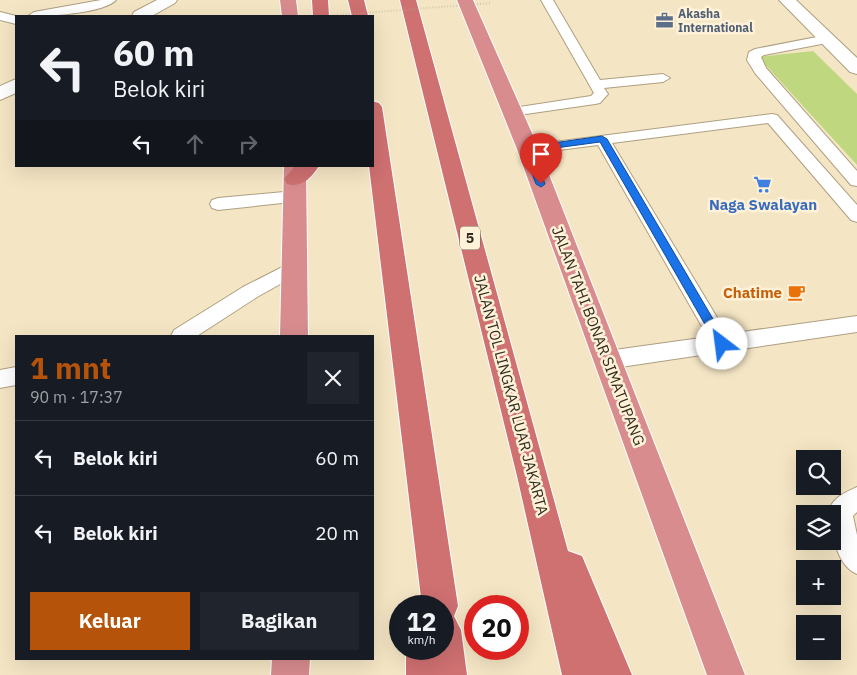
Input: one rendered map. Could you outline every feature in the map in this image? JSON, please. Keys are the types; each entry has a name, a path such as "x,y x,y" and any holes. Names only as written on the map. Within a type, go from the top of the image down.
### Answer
{"highway":[{"path":"288,0 290,15"},
{"path":"320,0 323,15"},
{"path":"356,0 360,15"},
{"name":"JALAN TOL LINGKAR LUAR JAKARTA","path":"408,0 533,476 582,675"},
{"name":"JALAN TAHI BONAR SIMATUPANG","path":"465,0 528,149 726,675"},
{"path":"374,121 439,595"},
{"path":"294,335 294,268 298,177"},
{"path":"533,476 613,675"},
{"path":"425,490 425,595"},
{"path":"290,675 291,660"},
{"path":"425,660 425,675"},
{"path":"446,660 448,675"}],"street":[{"path":"142,15 169,0"},
{"path":"787,0 827,39 853,60"},
{"path":"0,94 15,86"}],"lane":[{"path":"40,15 102,4 110,0"},
{"path":"512,112 595,100 601,94 597,84 547,0"},
{"path":"0,16 15,20"},
{"path":"827,39 760,52 754,55 754,60 760,70 857,181"},
{"path":"597,84 663,78"},
{"path":"528,149 772,118 857,216"},
{"path":"602,139 722,344"},
{"path":"218,204 298,177"},
{"path":"183,335 250,292 294,268"},
{"path":"607,360 857,324"},
{"path":"0,379 15,376"},
{"path":"857,499 850,502 840,512 841,525 846,540 857,561"}],"path":[{"path":"336,15 492,3"}],"green space":[{"path":"813,51 857,94 857,165 758,57"}],"place":[{"name":"Akasha International","path":"664,21"},
{"name":"Naga Swalayan","path":"763,184"},
{"name":"Chatime","path":"796,293"}],"route":[{"path":"541,184 528,149 602,139 722,344"}]}
